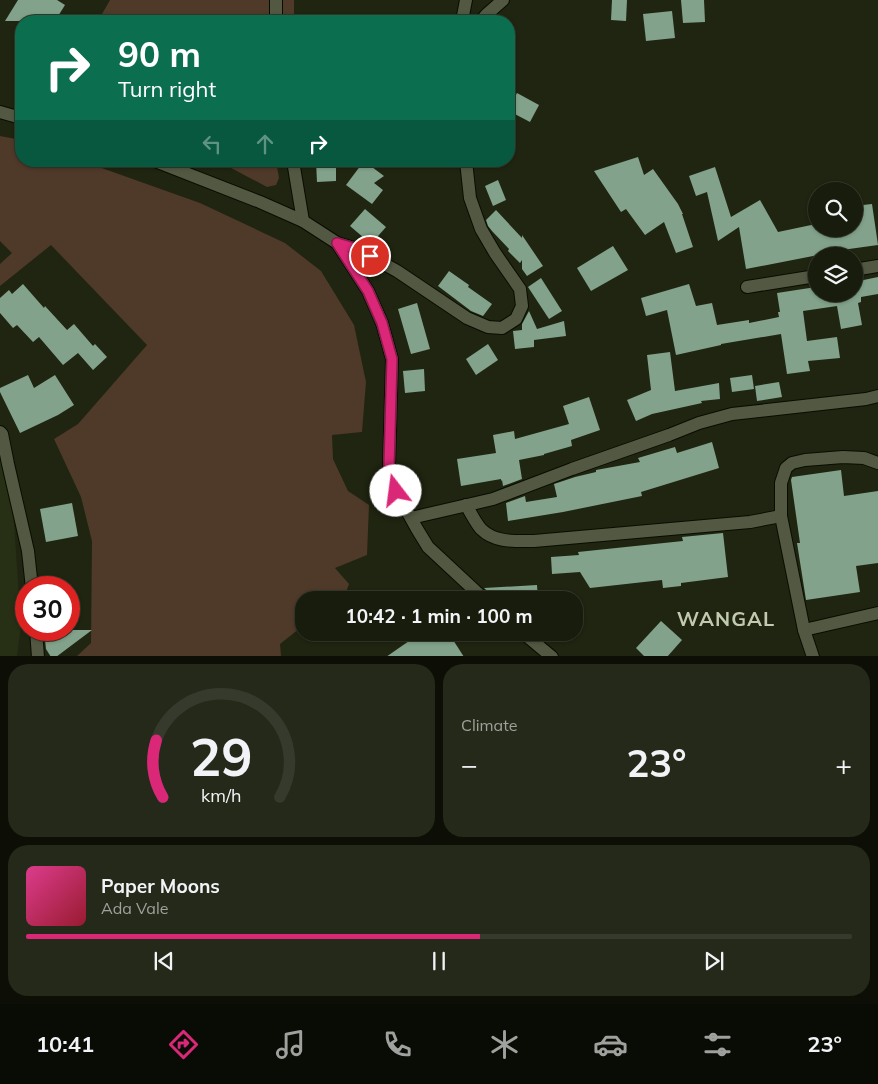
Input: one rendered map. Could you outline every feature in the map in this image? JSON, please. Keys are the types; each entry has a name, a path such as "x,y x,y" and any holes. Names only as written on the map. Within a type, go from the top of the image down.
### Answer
{"street":[{"path":"276,0 276,15"},
{"path":"463,15 466,0"},
{"path":"486,15 503,0"},
{"path":"0,112 15,116"},
{"path":"170,167 303,221 337,243 357,249 397,271 467,318 488,328 502,328 516,319 522,306 520,289 481,229 470,198 467,167"},
{"path":"293,167 303,221"},
{"path":"337,243 368,291 382,323 392,359 389,466 396,491 428,547 475,591"},
{"path":"863,268 878,266"},
{"path":"748,287 808,277"},
{"path":"411,518 493,499 700,423 732,414 866,399 878,396"},
{"path":"0,432 28,551 31,576"},
{"path":"813,656 804,630 781,516 782,483 786,468 792,463 805,460 843,457 864,458 878,463"},
{"path":"466,505 482,529 496,538 508,542 750,522 781,516"},
{"path":"804,630 878,613"},
{"path":"37,641 38,656"},
{"path":"533,641 552,656"}],"shaded area":[{"path":"110,0 294,0 294,15 101,15"},
{"path":"0,136 15,139 15,167 99,167 200,203 285,243 321,271 354,325 366,382 362,432 332,435 333,459 348,491 369,505 367,555 335,568 349,584 346,591 295,591 295,632 280,644 281,656 77,656 91,643 92,541 81,497 54,439 78,424 147,345 51,245 0,286 0,264 12,253 0,241"},
{"path":"229,167 277,167 279,178 276,185 267,187"},
{"path":"0,442 13,508 18,576 15,576 15,641 19,641 17,656 0,656"}],"building":[{"path":"18,0 57,0 65,5 59,15 15,15 15,21 5,21"},
{"path":"612,0 627,0 626,21 611,20"},
{"path":"681,0 704,0 705,22 683,23"},
{"path":"672,11 675,38 646,41 643,14"},
{"path":"517,93 539,105 530,122 515,114 515,97"},
{"path":"638,157 644,175 653,169 678,204 693,247 676,253 664,222 645,235 626,209 621,212 594,171"},
{"path":"316,167 336,167 336,181 317,182"},
{"path":"360,167 372,167 384,176 374,183 383,190 372,204 346,185"},
{"path":"715,167 731,217 760,200 778,232 808,226 808,237 863,237 863,205 872,204 878,245 863,247 808,247 808,257 746,269 739,227 718,241 707,192 696,196 689,176"},
{"path":"498,180 506,200 493,206 485,186"},
{"path":"365,209 386,227 371,244 350,226"},
{"path":"496,210 522,238 522,235 543,266 527,276 522,269 522,260 520,263 488,226 486,220"},
{"path":"613,246 628,270 591,291 577,268"},
{"path":"449,271 492,304 483,316 471,311 438,286"},
{"path":"878,277 878,294 863,297 863,280"},
{"path":"541,278 562,311 549,319 528,287"},
{"path":"23,284 67,330 74,324 93,346 95,344 107,357 93,370 78,353 63,365 39,337 33,342 17,325 13,328 0,313 0,298 9,290 12,294"},
{"path":"689,284 696,306 712,303 717,325 749,320 749,323 779,317 777,293 808,288 808,302 861,302 858,303 862,325 841,329 837,306 803,311 807,341 837,337 840,358 808,361 810,371 787,374 781,334 721,344 676,355 667,310 646,316 641,298"},
{"path":"417,303 430,349 411,354 398,309"},
{"path":"529,311 537,329 564,321 566,336 534,340 534,347 515,349 513,331 522,330 522,324"},
{"path":"488,344 498,360 476,375 466,359"},
{"path":"670,352 675,391 719,383 720,399 701,401 702,403 652,414 636,421 627,400 651,390 647,355"},
{"path":"424,369 425,391 405,393 403,371"},
{"path":"28,375 34,388 55,375 74,405 58,415 20,433 0,392 0,388"},
{"path":"752,375 754,389 732,392 730,378"},
{"path":"779,382 782,397 757,401 755,386"},
{"path":"589,397 600,430 571,440 572,446 544,455 519,460 522,479 503,486 501,479 461,486 457,459 496,453 493,435 514,431 515,439 569,424 563,406"},
{"path":"712,442 719,468 641,492 642,496 508,521 506,503 525,496 526,502 557,497 554,484 596,472 596,470 640,462 638,458 675,447 677,453"},
{"path":"841,470 844,496 878,491 878,563 856,566 860,592 806,600 797,543 800,543 791,480 792,477"},
{"path":"72,503 78,536 46,542 40,509"},
{"path":"723,533 728,577 681,583 681,586 663,588 662,580 590,588 580,572 552,574 551,557 579,555 578,552 683,541 682,537"},
{"path":"537,585 537,591 488,591 484,588"},
{"path":"661,621 682,640 668,656 644,656 636,648"},
{"path":"80,630 92,630 80,639"},
{"path":"45,641 77,641 57,656 50,656 46,649"},
{"path":"409,641 454,641 463,656 387,656"}],"district":[{"name":"WANGAL","path":"726,619"}],"route":[{"path":"370,256 357,249 337,243 368,291 382,323 392,359 389,466 396,491"}]}
